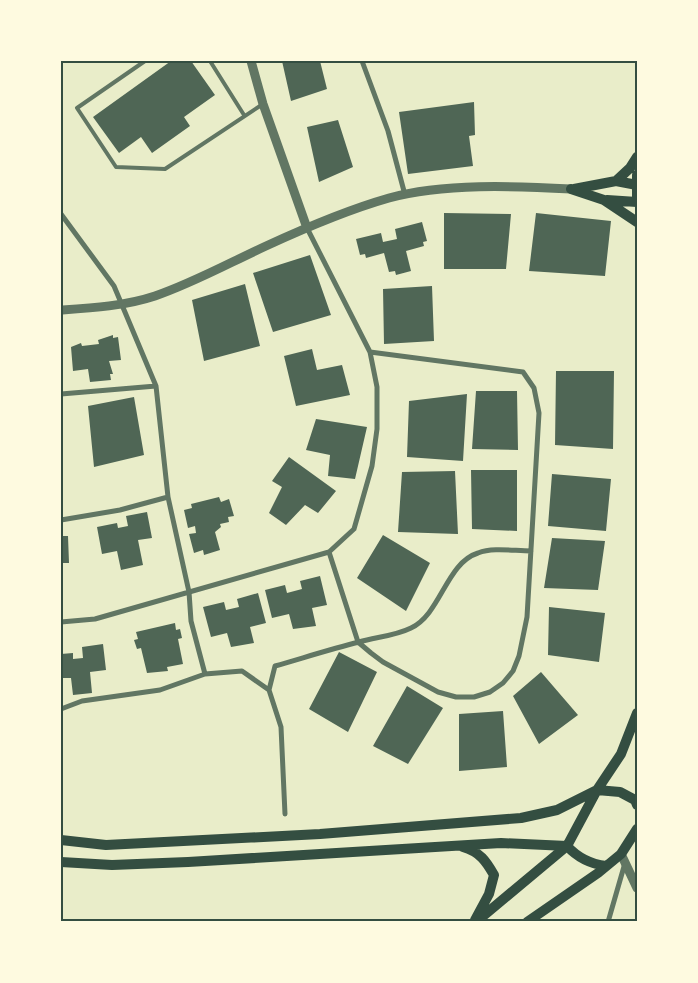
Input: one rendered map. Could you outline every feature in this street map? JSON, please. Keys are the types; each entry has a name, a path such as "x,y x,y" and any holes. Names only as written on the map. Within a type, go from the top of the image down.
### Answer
{"main road":[{"path":"616,181 630,168 637,157"},
{"path":"616,181 636,181 637,202 604,200 570,189 616,181"},
{"path":"604,200 637,222"},
{"path":"475,922 567,846 597,790 622,754 637,713"},
{"path":"61,840 106,845 320,834 521,818 557,810 597,790 620,792 635,800 637,805"},
{"path":"527,922 606,866 623,858 637,830"},
{"path":"61,862 112,865 188,862 501,843 567,846 585,859 606,866"},
{"path":"457,846 472,850 485,859 494,875 489,894 475,922"}],"street":[{"path":"61,622 95,619 330,552 354,528 372,466 377,429 377,387 370,352 307,228 263,104 251,61"},
{"path":"362,61 388,131 405,196"},
{"path":"61,310 122,303 154,296 212,272 307,228 390,198 458,188 524,187 570,189"},
{"path":"61,214 114,286 156,386 168,497 189,592 191,621 205,674"},
{"path":"330,552 358,642 382,662 438,692 456,697 474,697 490,692 503,683 513,671 519,656 527,617 539,413 534,388 523,372 370,352"},
{"path":"61,394 156,386"},
{"path":"61,520 120,510 168,497"},
{"path":"285,814 281,727 269,690 275,666 404,631 419,623 428,615 460,566 471,555 486,551 531,551"},
{"path":"61,709 82,701 160,690 205,674 242,671 269,690"},
{"path":"623,858 637,888"},
{"path":"608,922 623,858"}],"lane":[{"path":"145,61 77,108 116,167 164,169 263,104"},
{"path":"210,61 244,115"}],"building":[{"path":"171,61 191,61 215,95 184,117 190,126 152,153 141,137 119,153 93,117"},
{"path":"282,61 320,61 327,89 291,101"},
{"path":"474,102 475,135 469,136 473,166 408,174 399,112"},
{"path":"338,120 353,167 319,182 307,127"},
{"path":"444,213 511,214 506,269 444,269"},
{"path":"536,213 611,221 605,276 529,271"},
{"path":"422,222 427,241 423,242 424,246 406,251 411,271 396,275 395,271 389,272 384,253 366,258 365,254 360,255 356,239 381,233 383,242 397,239 395,229"},
{"path":"310,255 331,315 273,332 253,273"},
{"path":"245,284 260,346 204,361 192,300"},
{"path":"432,286 434,341 384,344 383,289"},
{"path":"113,335 113,338 118,337 121,360 109,361 113,374 110,374 111,380 90,382 88,369 73,371 71,347 81,343 82,346 99,344 98,340"},
{"path":"312,349 317,370 342,365 350,395 296,406 284,356"},
{"path":"556,371 614,371 613,449 555,445"},
{"path":"476,391 517,391 518,450 472,449"},
{"path":"467,394 463,461 407,457 409,401"},
{"path":"134,397 144,455 94,467 88,406"},
{"path":"316,419 367,427 355,479 328,476 330,455 306,450"},
{"path":"289,457 336,491 318,513 305,505 286,525 269,513 282,487 272,481"},
{"path":"471,470 517,470 517,531 472,529"},
{"path":"455,471 458,534 398,532 402,472"},
{"path":"552,474 611,479 606,531 548,526"},
{"path":"219,497 221,502 229,499 234,516 228,517 229,522 220,524 221,527 215,532 220,550 204,555 203,550 194,553 189,534 196,533 195,526 188,528 184,510 192,508 191,504"},
{"path":"147,512 152,538 138,540 143,565 121,570 117,551 102,554 97,527 117,523 118,528 128,526 126,516"},
{"path":"383,535 430,563 406,611 357,578"},
{"path":"61,536 68,536 69,563 61,563"},
{"path":"552,538 605,541 598,590 544,588"},
{"path":"320,576 327,605 312,608 316,626 293,629 289,614 272,618 265,590 285,585 287,593 302,589 300,581"},
{"path":"258,593 266,623 250,627 254,643 231,647 227,633 211,637 203,607 224,602 226,610 239,607 237,599"},
{"path":"549,607 605,613 599,662 548,655"},
{"path":"175,623 176,630 180,629 182,638 178,639 183,664 167,667 168,671 147,673 141,648 137,649 134,640 138,639 136,632"},
{"path":"103,644 106,670 90,672 92,693 73,695 71,678 61,678 61,654 73,653 73,659 83,658 82,647"},
{"path":"339,652 377,672 348,732 309,709"},
{"path":"541,672 578,715 539,744 513,696"},
{"path":"407,686 443,708 408,764 373,746"},
{"path":"503,711 507,767 459,771 459,714"}]}
